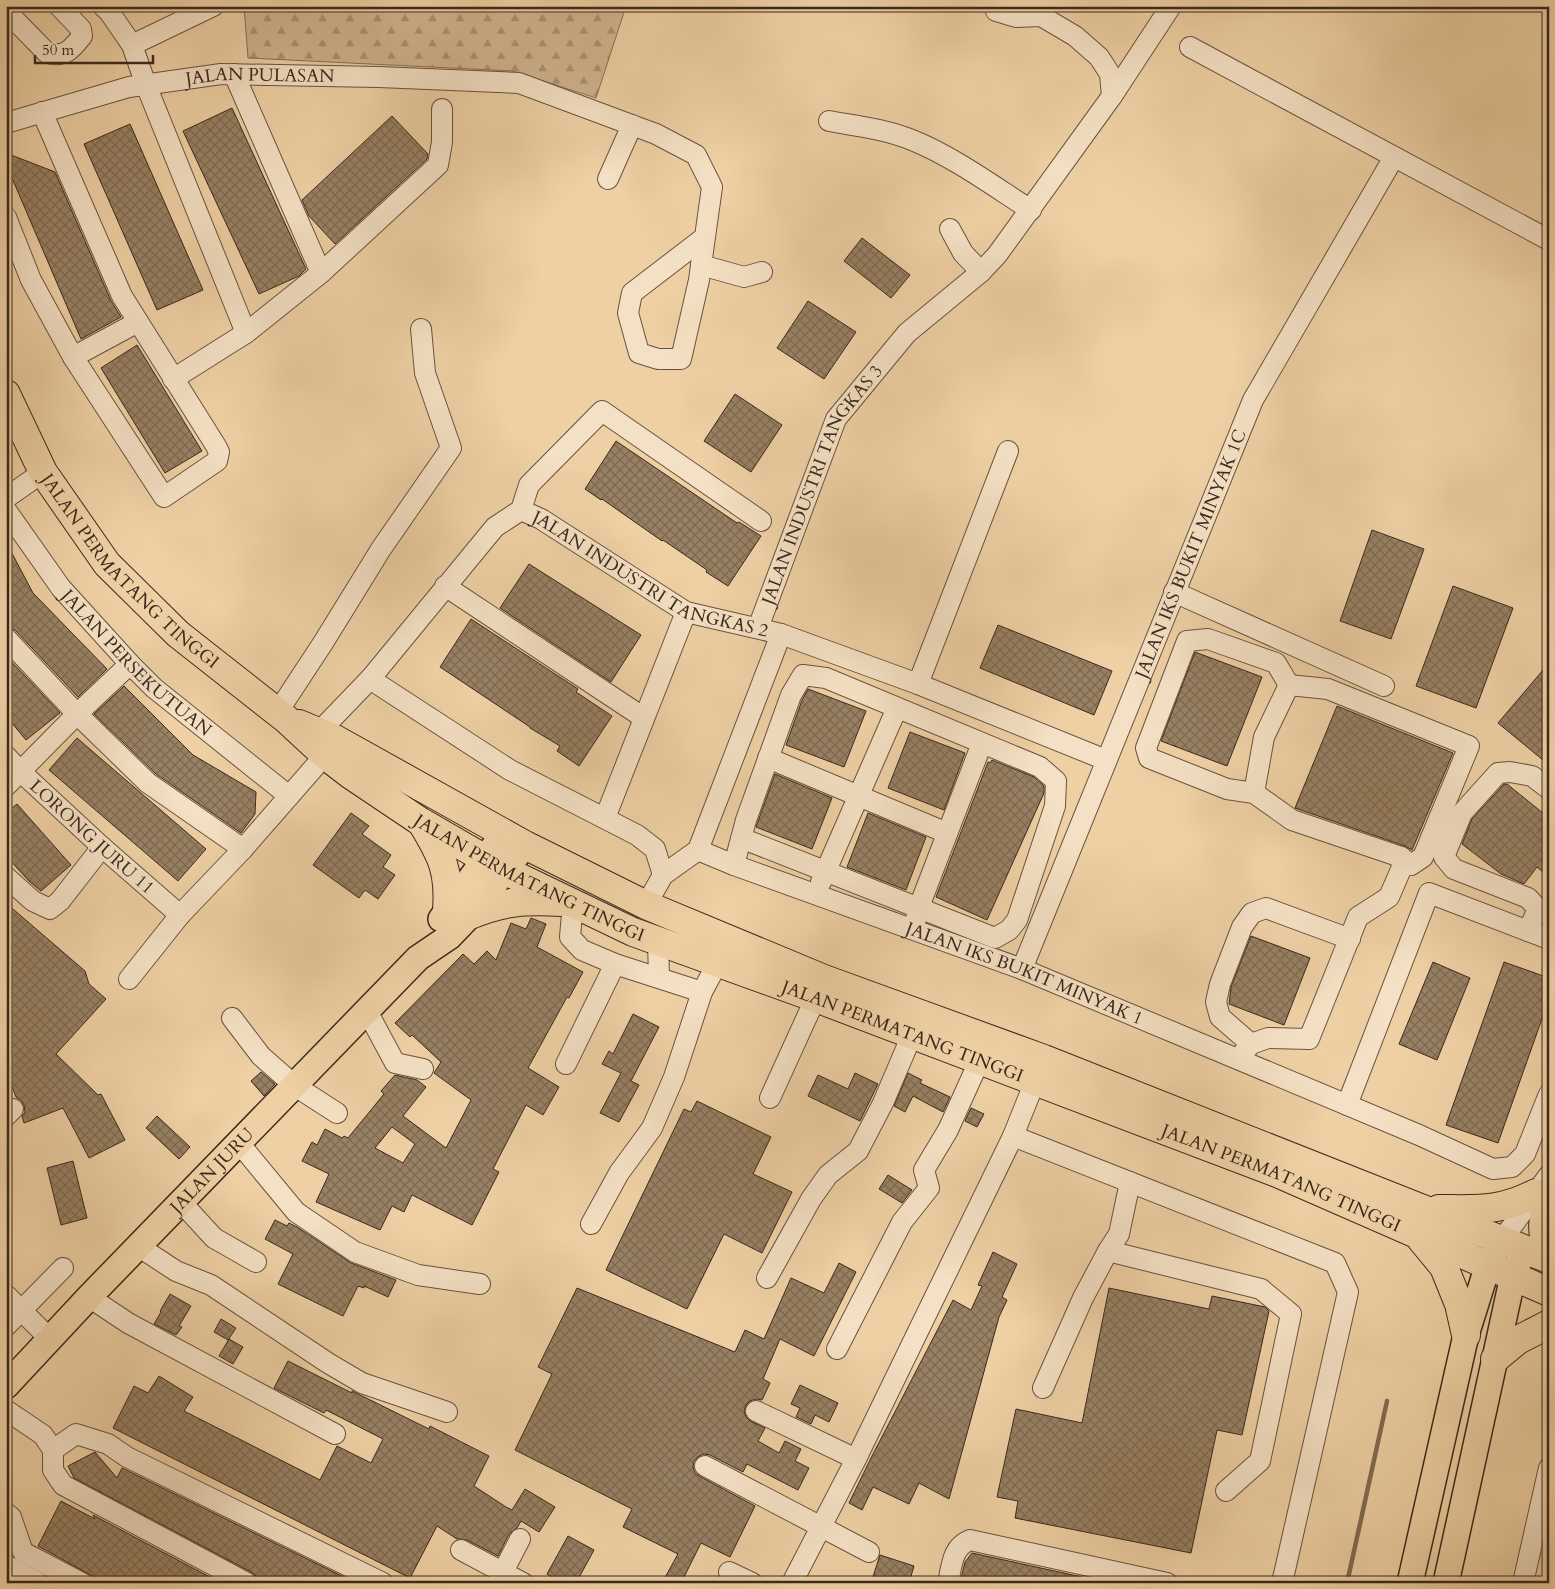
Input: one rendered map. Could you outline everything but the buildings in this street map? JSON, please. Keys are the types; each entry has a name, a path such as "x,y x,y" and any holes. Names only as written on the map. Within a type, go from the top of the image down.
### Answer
{"highway":[{"name":"JALAN PERMATANG TINGGI","path":"6,394 44,472 107,564 178,634 421,822 496,866 633,932 717,964 820,989"},
{"name":"JALAN PERMATANG TINGGI","path":"322,744 335,739 365,754 514,840 820,989 1525,1246 1549,1259"},
{"path":"421,822 439,852 446,870 448,892 458,913 515,901 573,902"},
{"name":"JALAN PERMATANG TINGGI","path":"1040,1070 1549,1292"},
{"path":"1422,1208 1485,1210 1508,1206 1545,1193 1542,1228 1544,1238 1525,1246"},
{"path":"1419,1236 1447,1273 1459,1304 1466,1335"},
{"path":"1495,1360 1518,1340 1549,1324"}],"main road":[{"name":"JALAN JURU","path":"6,1386 138,1246 418,958 449,937 458,913 496,866 514,840"},
{"path":"1410,1583 1466,1335 1488,1266 1525,1246"},
{"path":"1446,1583 1512,1276 1525,1246"}],"street":[{"path":"6,11 47,53 55,55 70,51 82,36 81,29 59,6"},
{"path":"132,45 213,6"},
{"path":"996,6 996,11 1016,17 1039,11 1075,36 1099,57 1110,74 1112,96"},
{"name":"JALAN INDUSTRI TANGKAS 3","path":"758,628 836,419 895,349 906,333 981,272 997,256 1112,96 1171,6"},
{"path":"110,8 132,45 146,85 246,333"},
{"path":"1190,46 1549,240"},
{"path":"234,74 321,274"},
{"name":"JALAN PULASAN","path":"6,122 129,87 234,74 379,77 519,83 656,134 696,155 712,187 705,237 701,265 681,359 658,359 639,353 628,313 632,293 705,237"},
{"path":"173,379 246,333 321,274 438,165 442,142 442,110"},
{"path":"6,217 31,280 73,357 164,497 217,461 219,452 122,296 42,112"},
{"path":"829,121 882,130 911,139 944,154 1031,210"},
{"path":"608,179 632,126"},
{"name":"JALAN IKS BUKIT MINYAK 1C","path":"1022,969 1253,400 1394,157"},
{"path":"950,229 963,252 981,272"},
{"path":"701,265 744,277 762,272"},
{"path":"73,357 138,322"},
{"path":"282,716 323,643 381,549 451,448 425,373 421,329"},
{"path":"129,979 180,915 289,796 322,744 370,679 445,586 495,527 521,510 529,485 602,411 761,521"},
{"path":"918,684 1008,450"},
{"path":"6,498 44,472"},
{"name":"JALAN PERSEKUTUAN","path":"6,510 61,588 130,664 154,688 289,796"},
{"name":"JALAN INDUSTRI TANGKAS 2","path":"521,510 541,519 686,612 781,634 918,684 1106,760"},
{"path":"445,586 644,718"},
{"path":"1174,592 1384,686"},
{"path":"605,818 686,612"},
{"path":"646,904 663,875 698,850 781,634"},
{"path":"6,638 77,714 148,783 243,848"},
{"path":"1208,639 1276,663 1289,685 1328,689 1469,746 1424,857 1411,865 1401,857 1292,820 1254,792 1227,789 1149,758 1146,748 1188,640 1208,639"},
{"path":"6,786 77,714 130,664"},
{"path":"734,865 741,838 791,694 803,674 826,678 1040,767 1056,781 1055,806 1017,920 1009,930 995,938 741,838"},
{"path":"370,679 510,770 637,835 655,849 663,875"},
{"path":"1254,792 1264,737 1289,685"},
{"path":"816,894 897,708"},
{"path":"913,929 919,908 982,743"},
{"name":"LORONG JURU 11","path":"6,756 20,772 102,847 180,915"},
{"path":"768,758 947,833"},
{"path":"1528,931 1543,910 1528,898 1454,869 1444,857 1462,813 1498,773 1510,772 1532,776 1549,789"},
{"path":"6,878 33,901 50,909 60,901 102,847"},
{"name":"JALAN IKS BUKIT MINYAK 1","path":"698,850 734,865 1022,969 1347,1105 1493,1169 1512,1167 1525,1154 1549,1094"},
{"path":"1238,1059 1251,1044 1268,1038 1309,1039 1358,918 1389,897 1402,867 1401,857"},
{"path":"1347,1105 1429,893 1549,939"},
{"path":"573,902 570,937 582,950 615,964 702,992"},
{"path":"1251,1044 1220,1017 1216,1002 1220,984 1242,927 1252,913 1266,908 1350,939"},
{"path":"658,941 659,977"},
{"path":"566,1064 615,964"},
{"path":"591,1224 619,1173 652,1128 674,1077 702,992 717,964"},
{"path":"770,1098 820,989"},
{"path":"367,1011 395,1063 423,1069"},
{"path":"232,1018 261,1056 295,1086 337,1113"},
{"path":"767,1278 811,1199 828,1176 858,1151 883,1103 916,1025"},
{"path":"837,1349 902,1222 929,1188 924,1170 948,1130 984,1050"},
{"path":"792,1583 856,1459 1013,1136 1040,1070"},
{"path":"1013,1136 1335,1263 1348,1292 1282,1583"},
{"path":"239,1143 296,1212 355,1252 418,1274 480,1284"},
{"path":"1043,1388 1083,1298 1119,1234 1130,1182"},
{"path":"1525,1246 1545,1193"},
{"path":"181,1202 214,1238 256,1262"},
{"path":"138,1246 176,1271 211,1285 328,1364 362,1383 447,1412"},
{"path":"1108,1251 1261,1289 1291,1314 1260,1461 1226,1491"},
{"path":"6,1326 63,1268"},
{"path":"6,1295 50,1339"},
{"path":"89,1297 128,1323 335,1434"},
{"path":"6,1410 43,1435 53,1450 53,1470 64,1485 247,1583"},
{"path":"756,1411 856,1459"},
{"path":"53,1450 76,1434 108,1444 127,1457 383,1583"},
{"path":"705,1466 869,1552"},
{"path":"1523,1583 1549,1468"},
{"path":"6,1513 12,1517 23,1552 82,1583"},
{"path":"503,1572 520,1539"},
{"path":"948,1583 956,1549 961,1543 970,1540 1167,1583"},
{"path":"461,1550 523,1583"},
{"path":"6,1565 40,1583"},
{"path":"728,1572 752,1583"}],"green space":[{"path":"244,6 626,6 596,98 512,71 248,58"}],"waterway":[{"path":"1347,1583 1387,1401"}]}
